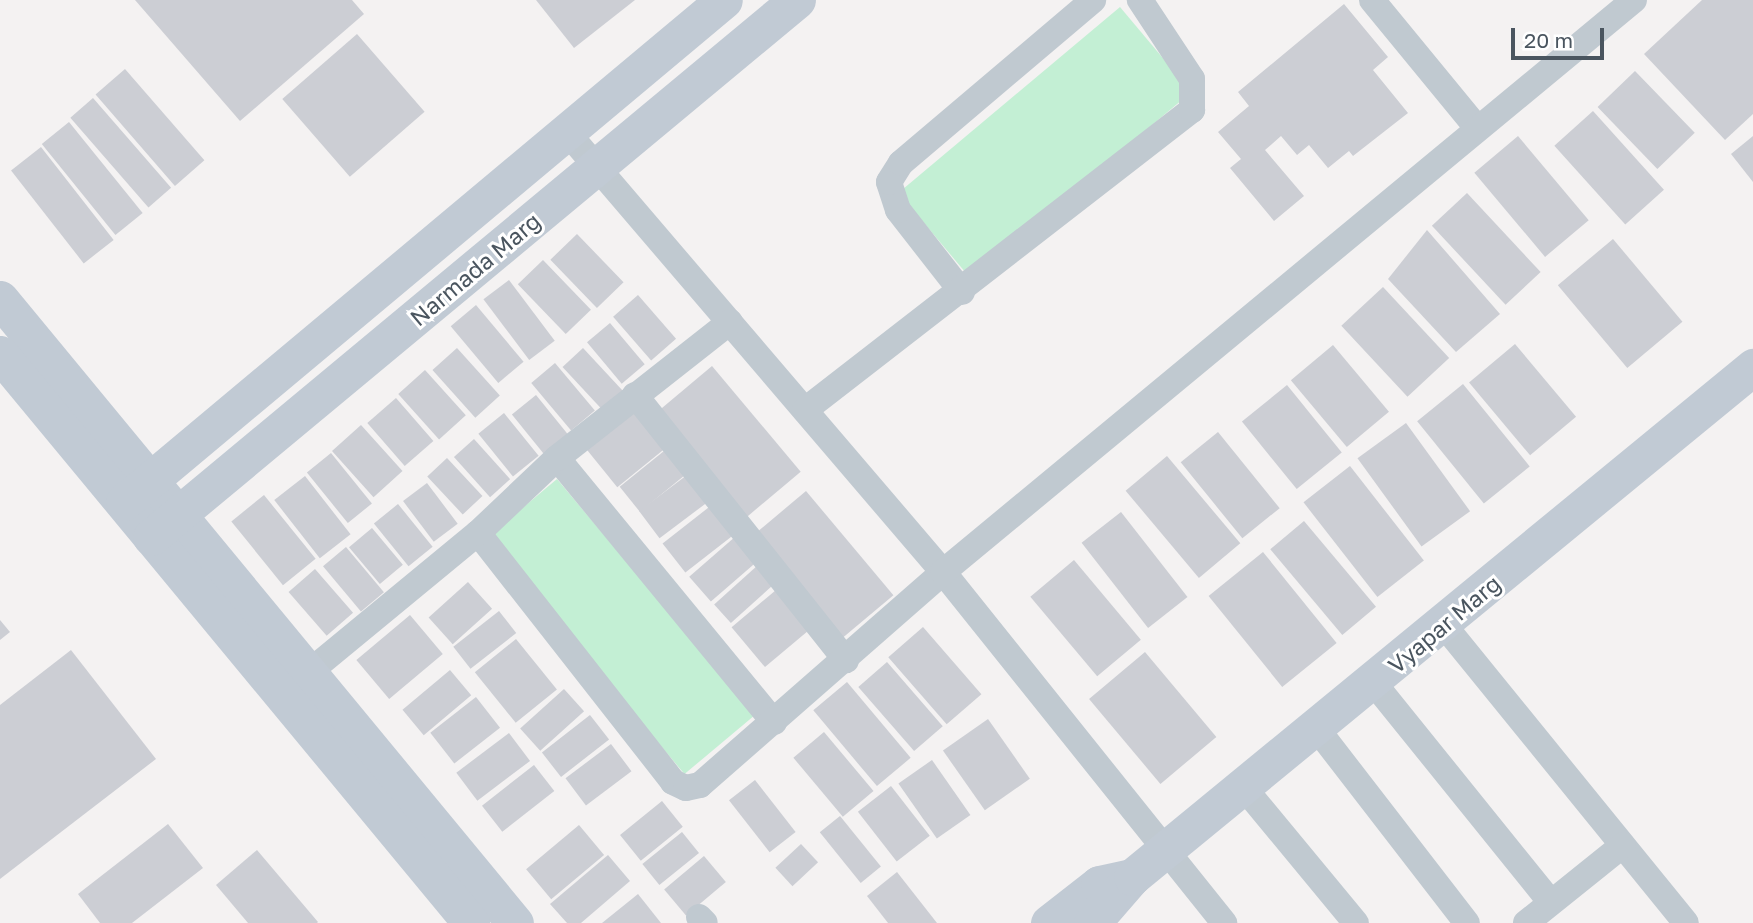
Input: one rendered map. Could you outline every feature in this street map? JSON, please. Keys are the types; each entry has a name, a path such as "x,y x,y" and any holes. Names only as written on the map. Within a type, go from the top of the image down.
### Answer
{"street":[{"name":"Narmada Marg","path":"136,491 724,0"},
{"name":"Narmada Marg","path":"151,537 797,0"},
{"path":"961,292 898,210 889,182 901,163 1093,0"},
{"path":"805,410 961,292 1192,110 1192,79 1140,0"},
{"path":"1372,0 1477,128"},
{"path":"478,533 673,782 686,788 700,785 846,660 943,572 1634,0"},
{"path":"566,131 943,572 1163,852 1224,923"},
{"path":"0,299 136,491 151,537 471,923"},
{"path":"308,673 478,533 557,458 730,322"},
{"path":"0,355 136,491 179,515 515,923"},
{"name":"Vyapar Marg","path":"1092,923 1132,877 1245,789 1753,368"},
{"path":"635,396 846,660"},
{"path":"557,458 774,722"},
{"path":"1443,624 1623,845 1678,920"},
{"path":"1373,682 1550,901"},
{"path":"1317,729 1467,923"},
{"path":"1245,789 1356,923"},
{"path":"1526,923 1550,901 1623,845"},
{"name":"Vyapar Marg","path":"1049,923 1098,884 1132,877"}],"green space":[{"path":"1120,7 1191,92 970,278 899,193"},
{"path":"557,479 755,715 685,774 487,538"}],"building":[{"path":"135,0 352,0 364,14 240,121"},
{"path":"536,0 635,0 574,48"},
{"path":"1702,0 1753,0 1753,114 1725,140 1644,54"},
{"path":"1344,4 1388,57 1373,70 1408,113 1353,156 1349,151 1328,168 1309,145 1297,155 1281,136 1265,150 1304,196 1274,221 1230,168 1241,159 1218,132 1249,106 1238,92"},
{"path":"357,34 425,112 350,177 282,99"},
{"path":"125,69 204,160 175,186 96,95"},
{"path":"1635,71 1695,133 1657,169 1598,107"},
{"path":"93,98 171,188 148,207 70,118"},
{"path":"1593,111 1664,190 1625,225 1554,146"},
{"path":"69,122 143,213 115,235 42,144"},
{"path":"1518,136 1589,220 1545,257 1474,173"},
{"path":"1753,136 1753,182 1731,154"},
{"path":"41,147 114,240 84,263 11,170"},
{"path":"1467,193 1541,272 1506,305 1432,226"},
{"path":"1427,230 1500,314 1456,352 1388,279"},
{"path":"577,234 624,282 597,308 550,260"},
{"path":"1613,239 1682,322 1627,368 1558,285"},
{"path":"543,260 591,310 566,334 518,284"},
{"path":"509,280 555,341 529,360 483,299"},
{"path":"1383,287 1449,358 1407,397 1341,326"},
{"path":"638,295 676,339 651,360 613,317"},
{"path":"476,305 524,362 498,383 451,326"},
{"path":"610,323 645,364 622,384 587,342"},
{"path":"1515,344 1576,417 1530,455 1469,383"},
{"path":"1333,345 1389,412 1347,447 1291,380"},
{"path":"457,348 500,396 475,418 432,370"},
{"path":"583,348 624,392 603,411 563,367"},
{"path":"555,363 595,410 571,430 531,383"},
{"path":"712,366 801,472 743,520 655,414"},
{"path":"425,370 466,415 439,439 398,394"},
{"path":"1463,384 1530,466 1484,504 1417,421"},
{"path":"1287,385 1342,453 1297,489 1242,422"},
{"path":"536,395 571,439 547,458 512,415"},
{"path":"396,398 433,441 405,466 367,423"},
{"path":"631,404 666,448 617,487 582,444"},
{"path":"504,413 539,456 513,477 478,434"},
{"path":"1406,423 1470,511 1422,546 1357,458"},
{"path":"361,425 402,471 374,497 332,451"},
{"path":"1218,432 1280,508 1242,538 1181,462"},
{"path":"474,439 510,479 490,497 454,457"},
{"path":"664,451 684,476 640,512 620,487"},
{"path":"331,453 372,504 348,523 307,473"},
{"path":"1167,456 1240,543 1199,578 1126,491"},
{"path":"447,458 482,496 463,514 427,476"},
{"path":"1350,466 1424,561 1377,597 1304,502"},
{"path":"687,475 707,502 660,538 639,511"},
{"path":"305,476 351,534 320,558 274,500"},
{"path":"427,483 458,524 434,542 403,501"},
{"path":"806,491 893,595 842,638 755,534"},
{"path":"264,495 316,559 283,585 231,521"},
{"path":"398,504 433,547 409,566 374,524"},
{"path":"713,504 736,533 685,573 663,543"},
{"path":"1121,512 1187,597 1148,628 1082,543"},
{"path":"1304,521 1376,607 1342,635 1270,549"},
{"path":"372,528 403,565 380,584 349,547"},
{"path":"736,536 758,561 711,602 689,577"},
{"path":"346,547 384,592 361,611 323,566"},
{"path":"1263,552 1337,643 1282,687 1209,596"},
{"path":"1074,560 1141,640 1097,676 1030,597"},
{"path":"758,565 775,584 731,623 714,604"},
{"path":"315,569 353,613 327,636 289,592"},
{"path":"468,582 492,609 453,644 429,617"},
{"path":"776,590 809,630 765,667 732,627"},
{"path":"499,611 516,633 471,669 453,647"},
{"path":"410,615 443,654 389,699 356,660"},
{"path":"0,620 10,632 0,640"},
{"path":"923,627 981,694 947,724 888,657"},
{"path":"516,639 557,690 516,723 475,672"},
{"path":"71,650 156,759 0,879 0,705"},
{"path":"1145,652 1216,737 1160,784 1089,699"},
{"path":"887,662 943,726 914,751 858,687"},
{"path":"450,670 471,695 424,735 403,710"},
{"path":"847,682 911,758 877,786 813,710"},
{"path":"564,689 584,711 540,751 520,728"},
{"path":"476,697 500,728 454,763 430,733"},
{"path":"590,715 609,739 561,777 542,753"},
{"path":"988,719 1030,779 985,810 943,751"},
{"path":"824,732 873,791 843,817 793,758"},
{"path":"509,733 530,761 477,801 456,773"},
{"path":"611,744 631,771 586,805 565,778"},
{"path":"932,760 970,815 937,838 898,784"},
{"path":"534,765 554,791 502,832 482,806"},
{"path":"755,780 796,832 770,852 729,800"},
{"path":"891,786 930,836 897,862 858,812"},
{"path":"662,801 683,827 641,861 620,835"},
{"path":"840,816 881,867 861,883 820,832"},
{"path":"168,824 203,868 132,923 100,923 78,894"},
{"path":"579,825 604,855 551,899 526,869"},
{"path":"682,832 699,853 659,885 642,864"},
{"path":"801,844 818,862 792,886 775,868"},
{"path":"257,850 317,923 248,923 216,885"},
{"path":"608,855 630,881 581,923 567,923 550,904"},
{"path":"704,856 726,882 686,915 664,889"},
{"path":"897,872 937,923 888,923 867,896"},
{"path":"638,894 661,923 602,923"}]}
